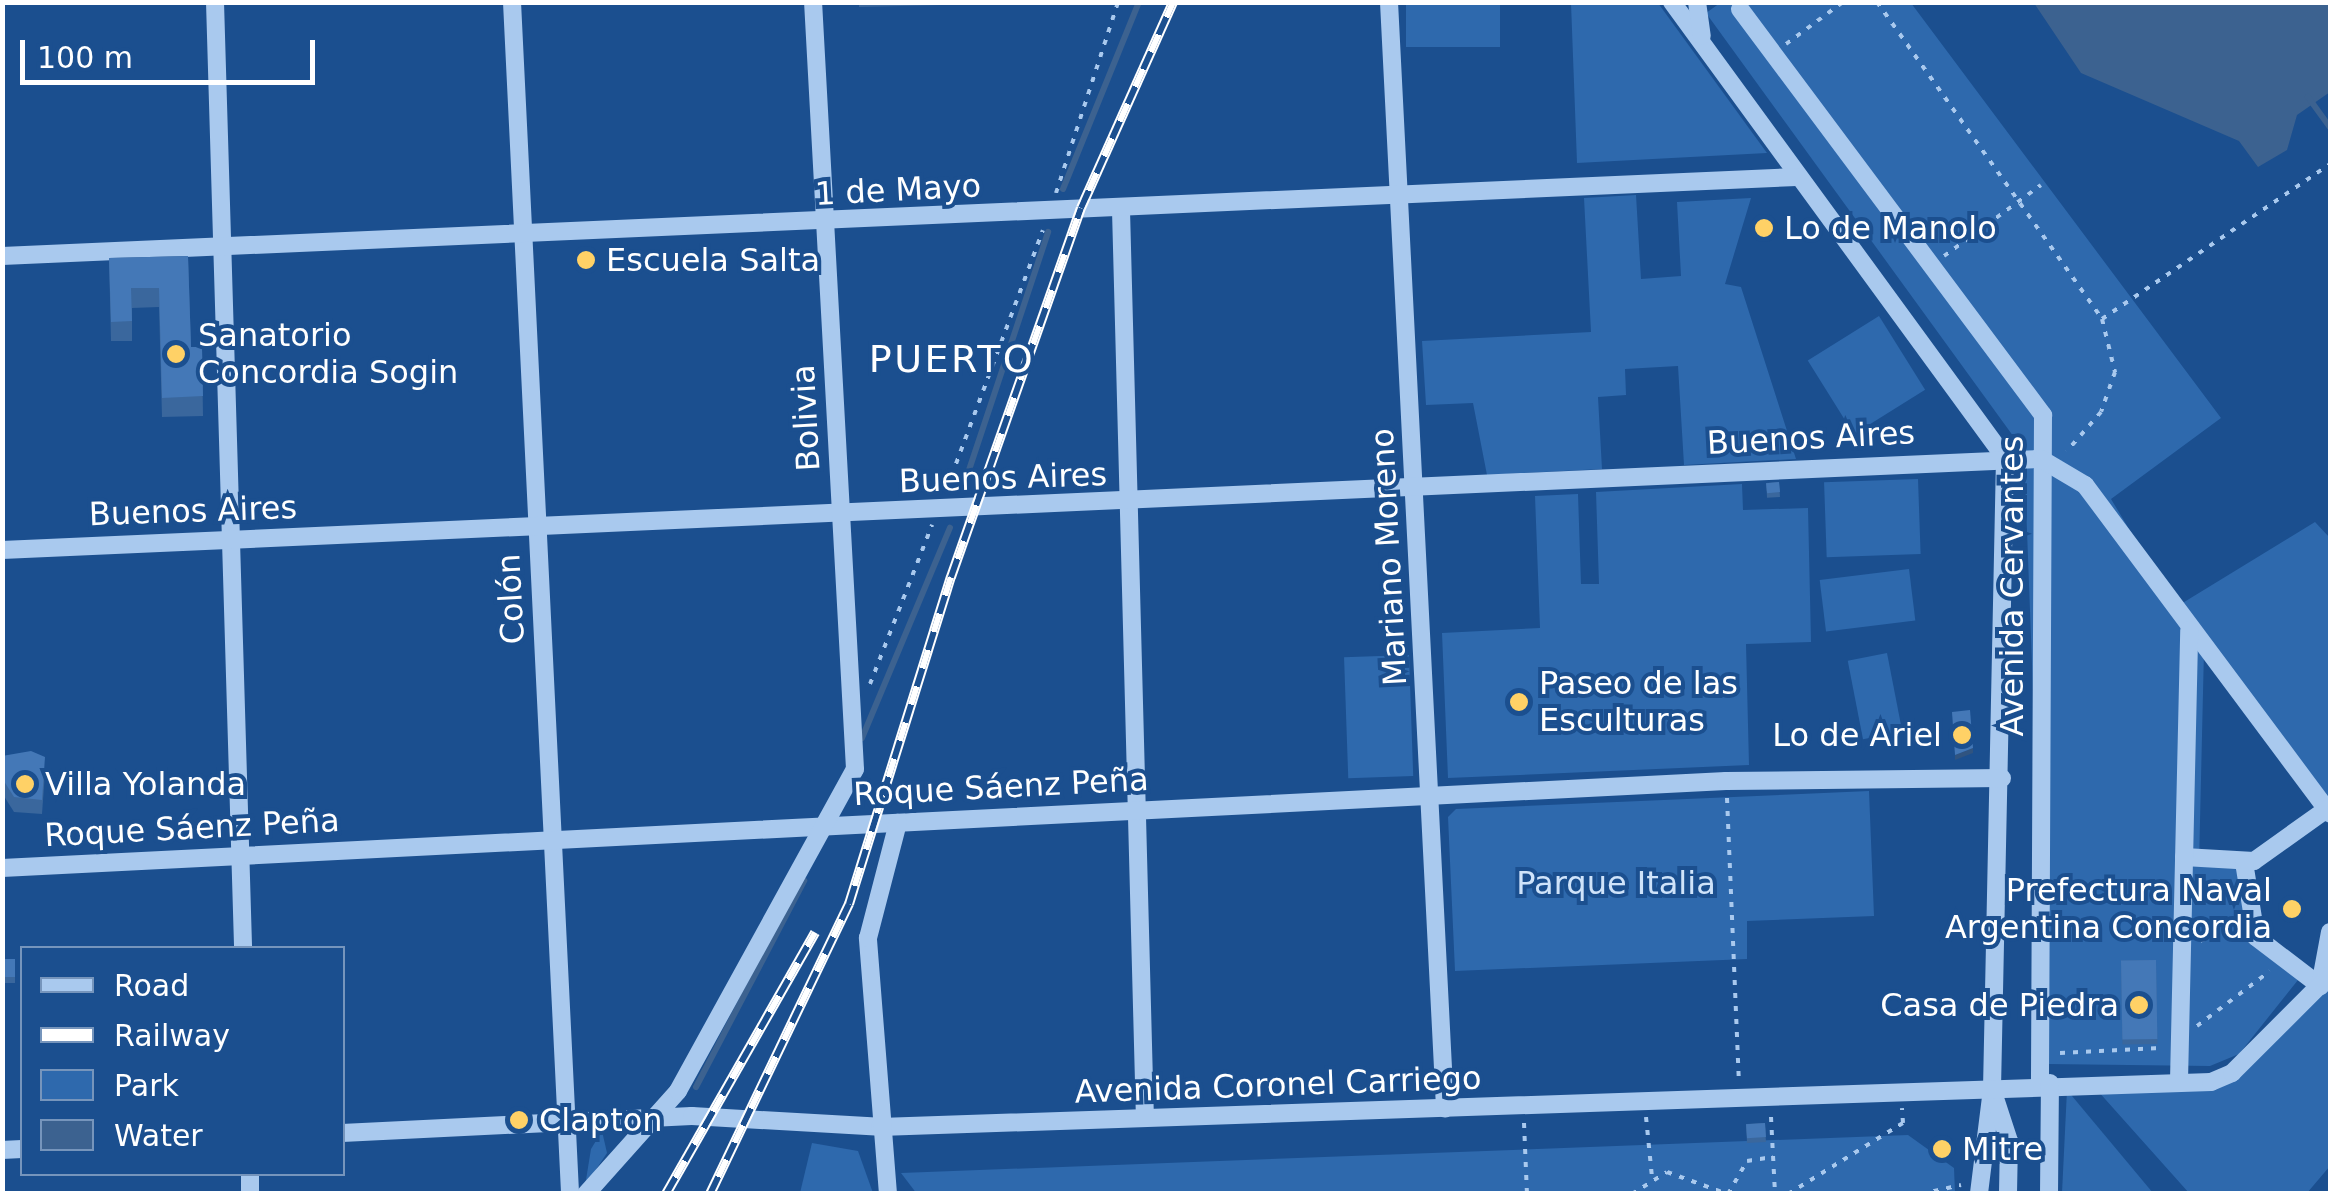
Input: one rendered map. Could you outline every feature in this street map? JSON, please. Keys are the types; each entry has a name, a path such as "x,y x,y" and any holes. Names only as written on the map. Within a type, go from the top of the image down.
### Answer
{"street":[{"path":"214,2 226,539 243,946"},
{"name":"Colón","path":"512,2 570,1194"},
{"name":"Bolivia","path":"586,1194 648,1120 678,1091 854,769 813,2"},
{"name":"Mariano Moreno","path":"1389,2 1445,1109"},
{"path":"1672,2 1796,177 2005,458 2002,778 1992,1088 1979,1188"},
{"path":"1696,2 1703,41"},
{"name":"Avenida Cervantes","path":"1740,9 2043,415 2050,461 2045,1083 2049,1194"},
{"name":"1 de Mayo","path":"2,256 1402,200 1796,177"},
{"path":"1120,210 1128,503 1130,811 1144,1118"},
{"name":"Buenos Aires","path":"2,550 1128,503 2005,458 2050,461"},
{"path":"2050,461 2085,484 2328,812 2244,862 2184,856"},
{"path":"2179,1081 2190,630"},
{"name":"Roque Sáenz Peña","path":"2,868 1726,782 2002,778"},
{"path":"888,1194 880,1128 868,928 898,823"},
{"path":"2244,862 2250,920 2256,937 2325,980 2330,932"},
{"name":"Avenida Coronel Carriego","path":"345,1133 692,1116 772,1116 880,1128 1523,1108 2045,1083 2179,1081 2232,1072 2325,980"},
{"path":"1992,1088 2009,1141 2008,1194"}],"path":[{"path":"867,691 1049,213 1118,2"},
{"path":"1774,54 1843,2"},
{"path":"1877,2 2102,319 2115,372 2101,412 2050,461"},
{"path":"2102,319 2330,164"},
{"path":"1931,265 2042,185"},
{"path":"1726,782 1740,1098"},
{"path":"2182,949 2250,920"},
{"path":"1788,1194 1903,1123 1901,1092"},
{"path":"1769,1097 1775,1194"},
{"path":"1645,1103 1652,1177"},
{"path":"1523,1108 1527,1194"},
{"path":"1632,1194 1652,1177 1679,1174 1728,1194 1747,1162 1774,1158"},
{"path":"1921,1194 1979,1188"}],"green space":[{"path":"1406,3 1500,3 1500,47 1406,47"},
{"path":"1571,3 1658,3 1767,153 1577,163"},
{"path":"1720,3 1911,3 2221,418 2111,499 2176,607 2315,522 2330,538 2330,806 2204,650 2199,865 2237,868 2246,918 2298,980 2239,1054 2210,1066 2047,1064 2024,451 1706,13"},
{"path":"1636,195 1641,279 1681,276 1677,202 1751,198 1725,284 1741,287 1796,459 1684,465 1678,366 1625,369 1626,395 1598,397 1602,469 1487,475 1473,403 1426,405 1422,341 1591,332 1584,198"},
{"path":"1879,316 1925,390 1854,434 1808,361"},
{"path":"1918,479 1921,554 1827,557 1824,482"},
{"name":"Parque Italia","path":"1742,484 1743,510 1808,508 1811,642 1746,644 1749,765 1448,778 1442,633 1540,628 1535,496 1578,494 1581,584 1599,584 1596,492"},
{"path":"1909,569 1915,621 1826,632 1820,580"},
{"path":"1887,653 1902,732 1863,739 1848,661"},
{"path":"1409,655 1413,776 1348,778 1344,657"},
{"name":"Parque Italia","path":"1869,791 1874,916 1747,921 1747,959 1455,971 1448,817 1456,809"},
{"path":"2330,987 2330,1166 2307,1193 2189,1193 2097,1090 2211,1085"},
{"path":"2067,1090 2153,1193 2062,1193"},
{"path":"602,1131 607,1153 585,1186 591,1149"},
{"path":"1908,1135 1954,1168 1955,1193 917,1194 901,1173"},
{"path":"812,1143 858,1151 873,1193 800,1193"}],"water":[{"path":"2034,3 2330,3 2330,92 2297,115 2287,150 2258,167 2239,141 2081,73"}],"building":[{"name":"Sanatorio Concordia Sogin","path":"188,256 191,347 202,347 203,396 162,398 159,288 131,288 132,321 111,322 109,258"},
{"path":"1779,482 1780,492 1767,493 1766,483"},
{"name":"Lo de Ariel","path":"1970,710 1973,748 1955,755 1952,712"},
{"path":"31,751 45,757 42,800 14,797 2,778 2,756"},
{"path":"2,959 15,959 15,977 2,977"},
{"name":"Casa de Piedra","path":"2156,960 2157,1039 2122,1040 2121,961"},
{"path":"1765,1123 1766,1137 1747,1138 1746,1124"}],"waterway":[{"path":"1063,189 1139,2"},
{"path":"2308,97 2330,127"},
{"path":"963,488 1048,232"},
{"path":"862,738 950,528"},
{"path":"696,1087 804,881"}],"railway":[{"path":"710,1194 849,904 951,577 1081,208 1173,2"},
{"path":"666,1194 815,933"}],"place":[{"name":"Lo de Manolo","path":"1764,228"},
{"name":"Escuela Salta","path":"586,260"},
{"name":"Sanatorio Concordia Sogin","path":"176,354"},
{"name":"Paseo de las Esculturas","path":"1519,702"},
{"name":"Lo de Ariel","path":"1962,735"},
{"name":"Villa Yolanda","path":"25,784"},
{"name":"Prefectura Naval Argentina Concordia","path":"2292,909"},
{"name":"Casa de Piedra","path":"2139,1005"},
{"name":"Clapton","path":"519,1120"},
{"name":"Mitre","path":"1942,1149"}],"district":[{"name":"PUERTO","path":"952,360"}]}
